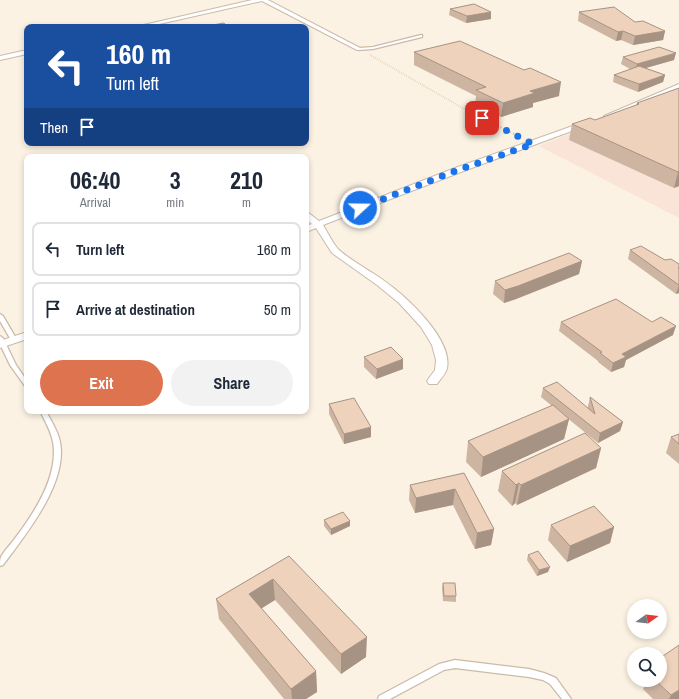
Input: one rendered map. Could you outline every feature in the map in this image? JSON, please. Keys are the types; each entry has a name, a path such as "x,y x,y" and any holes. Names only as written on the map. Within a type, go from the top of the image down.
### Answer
{"street":[{"path":"152,24 260,0"},
{"path":"264,0 358,49"},
{"path":"2,55 24,52"},
{"path":"602,118 679,86"},
{"path":"309,228 458,170 589,123"},
{"path":"309,216 318,224 335,250 403,301 425,325 438,345 442,360 441,370 433,381"},
{"path":"4,342 24,336"}],"lane":[{"path":"358,49 373,48 420,36"},
{"path":"0,316 4,342 13,365 24,381"},
{"path":"0,563 44,499 55,474 57,446 52,426 45,414"},
{"path":"382,699 442,667 455,664 529,673 544,677 553,681 568,699"}],"path":[{"path":"358,49 462,108 533,144"}],"shaded area":[{"path":"679,90 679,218 539,146"}],"building":[{"path":"474,4 491,12 467,16 450,9"},
{"path":"614,7 635,22 643,21 665,31 635,36 623,31 618,32 579,12"},
{"path":"460,41 524,70 530,68 561,82 530,91 535,93 503,103 476,90 486,87 414,52"},
{"path":"659,47 676,53 637,64 623,57"},
{"path":"639,66 665,75 639,84 614,75"},
{"path":"679,88 678,172 572,124 590,118 595,120"},
{"path":"641,246 665,260 671,259 679,264 679,285 630,250"},
{"path":"569,253 582,261 505,290 495,281"},
{"path":"616,299 652,322 661,317 676,326 622,354 626,357 613,363 600,353 602,352 561,322"},
{"path":"391,347 403,359 377,369 364,357"},
{"path":"557,382 595,414 590,397 623,422 600,433 543,388"},
{"path":"354,398 371,427 344,434 329,404"},
{"path":"553,405 569,419 483,457 468,441"},
{"path":"585,433 601,448 521,485 519,483 516,485 502,471"},
{"path":"679,434 679,444 671,437"},
{"path":"464,473 494,529 477,533 455,489 416,498 410,485"},
{"path":"594,506 614,527 570,546 551,525"},
{"path":"343,512 350,521 331,529 324,520"},
{"path":"538,551 550,567 539,570 528,555"},
{"path":"289,556 367,637 341,654 273,579 249,594 316,671 291,689 216,599"},
{"path":"443,583 455,583 456,596 444,596"},
{"path":"679,645 679,690 671,695 662,687 667,687 667,653"}],"route":[{"path":"360,208 458,170 533,144 482,118"}]}
